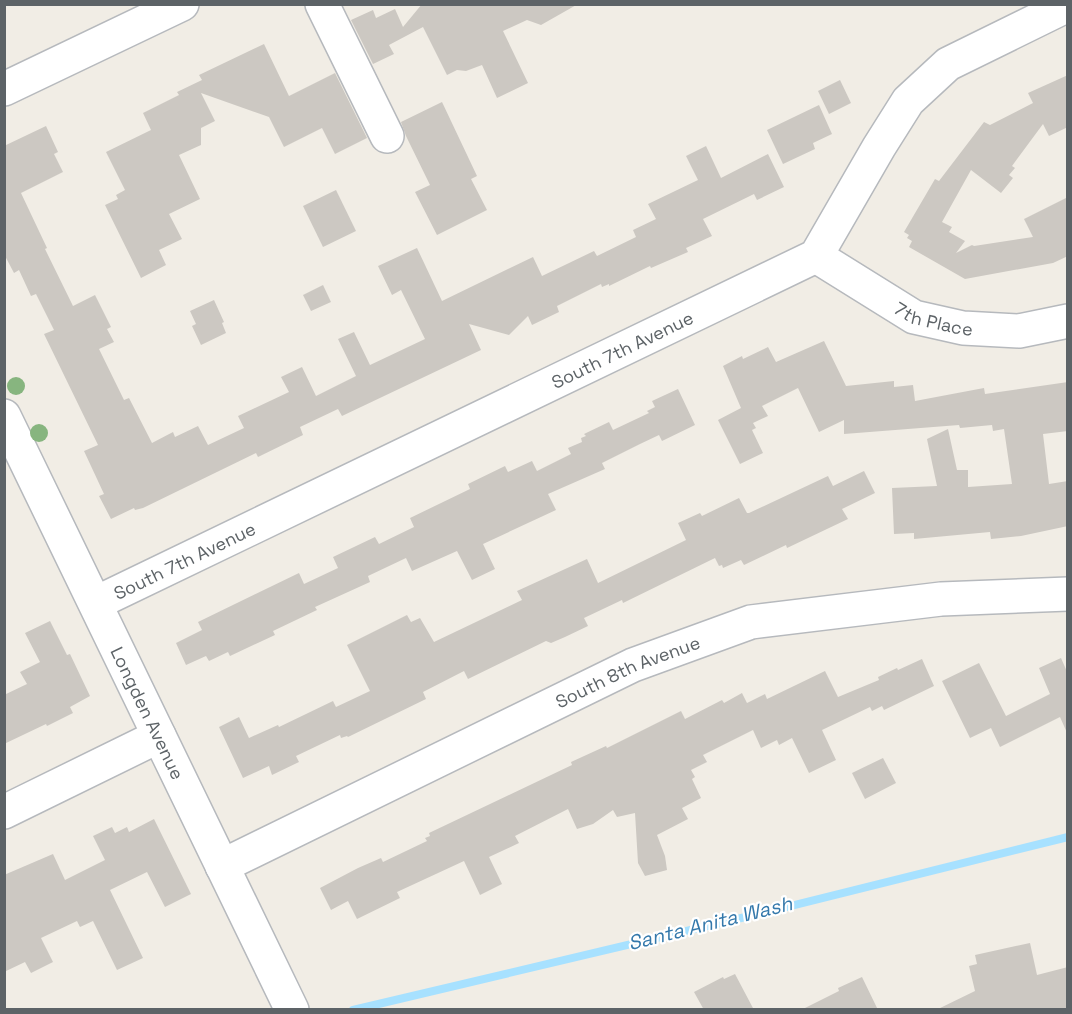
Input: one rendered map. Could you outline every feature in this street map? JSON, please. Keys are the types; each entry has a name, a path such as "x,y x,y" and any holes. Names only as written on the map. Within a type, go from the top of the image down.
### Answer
{"street":[{"path":"4,89 144,13 182,4"},
{"path":"322,4 387,136"},
{"path":"816,256 879,147 909,101 948,63 1068,5"},
{"name":"7th Place","path":"816,256 914,317 963,328 1019,331 1068,321"},
{"name":"South 7th Avenue","path":"96,603 816,256"},
{"name":"Longden Avenue","path":"4,416 289,1003"},
{"name":"South 8th Avenue","path":"222,866 633,665 751,622 941,599 1068,594"},
{"path":"4,812 159,736"}],"building":[{"path":"422,4 578,4 541,25 527,20 503,31 528,83 497,98 482,65 466,71 457,70 447,75 423,27 389,45 394,54 373,64 351,20 373,10 376,18 395,9 403,27"},
{"path":"264,44 289,96 335,73 367,138 335,154 322,128 284,147 269,117 201,93 215,121 201,128 201,145 179,155 200,199 169,214 182,239 159,250 166,265 141,278 105,205 118,199 116,195 125,190 106,152 151,130 143,113 179,95 177,92 202,80 199,75"},
{"path":"1068,75 1068,127 1049,136 1043,124 1012,166 1015,168 1009,175 1013,178 1001,193 971,170 942,222 952,227 949,232 965,241 956,253 972,245 1033,237 1024,219 1068,197 1068,256 1053,263 965,279 909,247 912,241 904,232 935,179 939,181 984,122 990,125 1033,103 1028,93"},
{"path":"840,80 851,103 829,114 818,91"},
{"path":"442,102 477,176 471,179 487,210 437,235 415,192 430,185 401,122"},
{"path":"819,105 832,134 813,143 815,149 783,164 767,130"},
{"path":"46,126 58,152 54,154 63,172 21,193 73,306 95,295 111,327 107,329 114,342 99,349 124,400 129,398 152,443 173,432 175,437 198,426 208,445 244,428 238,416 289,392 281,377 302,367 316,396 356,376 338,339 354,332 370,365 425,339 401,290 392,295 378,266 417,248 442,301 533,257 542,276 594,251 597,256 636,237 633,230 656,219 648,204 698,180 686,156 706,146 721,178 768,154 784,187 757,200 754,194 703,219 712,236 686,248 688,252 651,268 650,266 609,286 609,284 602,287 601,284 557,306 559,312 532,325 528,316 509,335 469,324 481,350 342,416 338,409 300,427 303,435 258,457 256,453 143,508 135,510 134,508 111,519 99,496 104,494 84,451 98,445 44,334 54,330 36,294 31,296 19,270 14,273 4,254 4,146"},
{"path":"336,190 356,231 323,247 303,206"},
{"path":"323,285 331,302 311,311 303,295"},
{"path":"214,300 224,322 222,323 226,333 201,345 192,326 196,324 190,311"},
{"path":"824,341 846,386 894,381 894,387 913,385 915,401 984,388 985,394 1068,382 1068,431 1043,434 1049,484 1068,481 1068,526 1021,536 991,539 990,532 914,539 914,533 894,534 892,488 937,486 927,439 948,429 957,470 968,470 968,487 1012,484 1004,429 993,431 992,425 960,428 959,425 844,434 844,420 819,432 798,388 762,406 768,416 753,423 756,428 752,430 763,453 740,464 718,420 741,408 723,366 742,356 743,359 768,347 776,362"},
{"path":"678,389 695,425 662,441 659,435 602,463 605,469 548,494 556,510 483,544 495,569 472,580 457,551 412,571 406,558 368,576 370,582 315,607 317,610 273,631 275,635 230,656 228,652 209,661 206,656 186,665 176,643 202,630 198,622 299,573 304,584 338,568 333,557 375,537 379,544 414,527 410,518 470,489 468,484 505,466 508,472 532,461 537,471 571,454 568,448 582,442 581,438 586,436 584,434 609,422 613,430 649,413 647,411 655,407 652,401"},
{"path":"864,471 875,493 842,509 848,519 787,548 786,545 744,565 741,560 723,568 722,565 719,566 715,558 623,603 622,600 584,618 588,626 565,637 551,643 546,641 468,679 464,671 423,692 426,699 348,737 341,738 340,735 296,756 299,762 272,775 269,766 243,778 219,727 239,717 249,738 278,725 279,727 333,701 336,707 370,691 347,645 407,615 411,622 420,618 434,642 522,600 517,591 587,559 598,583 686,540 678,523 700,513 702,516 739,498 749,513 828,476 833,486"},
{"path":"50,621 67,655 70,654 90,696 70,707 73,713 4,744 4,695 27,684 20,672 40,662 25,633"},
{"path":"1061,658 1068,674 1068,735 1060,717 1000,747 991,728 970,738 942,681 979,663 1006,716 1050,694 1039,668"},
{"path":"922,659 934,686 884,710 882,706 872,711 870,707 822,730 836,760 809,773 792,738 779,745 777,740 761,748 753,730 703,755 707,762 691,770 695,777 692,779 701,798 682,808 688,819 657,835 665,856 667,870 645,876 638,863 635,813 617,817 613,810 593,824 577,829 568,809 515,836 519,843 489,857 502,884 480,895 464,861 397,892 400,898 357,919 348,901 331,910 320,888 358,868 381,858 383,862 427,841 425,838 430,836 429,833 572,765 571,762 606,746 607,748 681,711 685,719 722,700 724,703 742,693 747,703 765,694 767,699 825,671 838,697 879,680 878,677 897,668 898,670"},
{"path":"883,758 896,783 865,799 852,773"},
{"path":"154,819 191,894 165,907 147,872 110,890 143,958 117,970 93,921 80,927 77,921 41,938 53,962 31,973 25,962 4,972 4,875 53,854 65,880 105,860 93,836 112,827 115,833 127,827 129,832"},
{"path":"1030,943 1037,975 1068,967 1068,1010 936,1010 975,991 969,966 977,964 975,955"},
{"path":"735,974 754,1010 704,1010 694,992 723,977 724,979"},
{"path":"862,977 878,1010 801,1010 839,991 838,988"}],"waterway":[{"name":"Santa Anita Wash","path":"353,1010 758,914 1068,837"}]}
